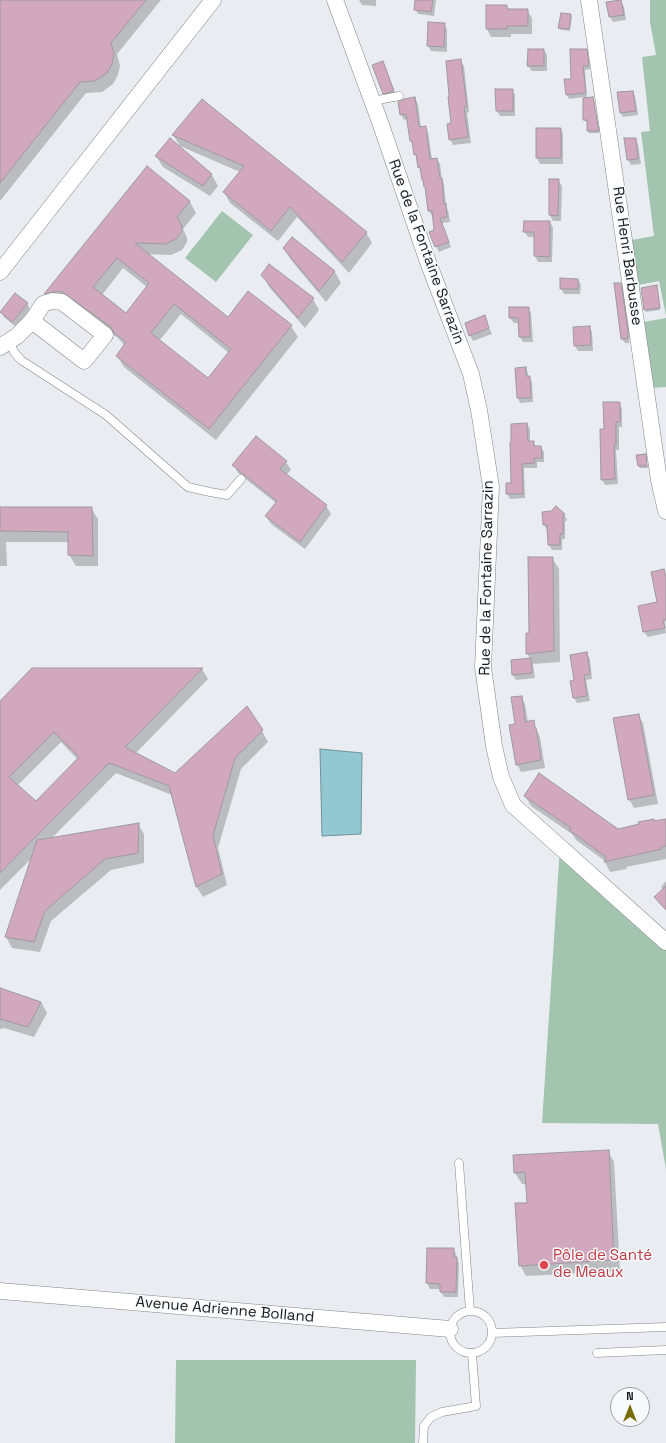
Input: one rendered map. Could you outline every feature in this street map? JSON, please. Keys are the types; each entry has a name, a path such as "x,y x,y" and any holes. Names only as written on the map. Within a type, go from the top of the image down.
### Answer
{"street":[{"path":"0,272 213,0"},
{"name":"Rue de la Fontaine Sarrazin","path":"335,0 373,101 428,262 470,374 479,410 491,487 483,667 494,746 502,777 513,805 666,942"},
{"name":"Rue Henri Barbusse","path":"590,0 658,472 666,511"},
{"path":"5,344 18,336 32,321"},
{"name":"Avenue Adrienne Bolland","path":"0,1291 450,1329"}],"lane":[{"path":"373,101 399,96"},
{"path":"5,344 21,360 106,415 188,487 228,495 241,479"},
{"path":"459,1163 470,1310"},
{"path":"470,1310 476,1311 487,1317 490,1322 492,1334 490,1342 486,1348 472,1354 464,1353 458,1349 453,1344 450,1337 452,1322 456,1316 470,1310"},
{"path":"492,1334 666,1327"},
{"path":"597,1353 666,1350"},
{"path":"423,1443 424,1426 431,1417 442,1412 476,1406 472,1354"}],"green space":[{"path":"650,0 666,0 666,316 659,281 638,285 632,240 654,236 641,132 650,131 642,57 656,55 650,22"},
{"path":"222,211 253,235 216,282 185,258"},
{"path":"666,318 666,387 652,388 644,322"},
{"path":"560,847 666,942 666,1169 658,1124 542,1123"},
{"path":"176,1360 416,1360 415,1443 175,1443"}],"water":[{"path":"320,749 362,753 361,834 322,836"}],"building":[{"path":"0,0 146,0 111,43 114,54 112,64 107,73 95,81 80,82 0,183"},
{"path":"415,0 433,0 431,12 414,10"},
{"path":"621,0 624,15 609,17 606,2"},
{"path":"486,5 507,5 507,9 528,9 528,26 507,26 507,29 486,29"},
{"path":"561,13 571,14 569,29 558,28"},
{"path":"428,22 445,23 444,47 427,46"},
{"path":"528,49 544,49 544,66 527,66"},
{"path":"570,49 587,49 589,66 583,66 586,93 566,95 564,79 571,79"},
{"path":"461,59 467,107 464,107 468,137 449,140 447,124 451,123 446,61"},
{"path":"383,61 394,91 383,94 372,65"},
{"path":"495,89 513,89 513,111 496,111"},
{"path":"633,91 636,111 620,113 617,92"},
{"path":"415,97 419,127 426,126 430,159 437,158 440,178 442,178 444,204 446,203 447,217 440,218 449,242 435,247 429,232 434,230 432,211 428,211 425,187 422,180 420,167 418,168 416,154 414,155 412,141 410,141 406,114 400,115 398,102"},
{"path":"593,97 599,131 587,131 587,120 583,120 583,98"},
{"path":"202,99 367,232 342,262 290,207 271,231 223,192 244,166 172,135"},
{"path":"536,128 561,128 561,158 536,158"},
{"path":"170,138 212,174 203,186 155,156"},
{"path":"624,138 636,138 638,159 627,160"},
{"path":"147,166 190,201 177,217 182,226 182,231 176,239 165,244 135,243 228,317 248,291 292,325 209,429 116,356 126,342 114,333 111,327 61,291 44,294","holes":["117,258 149,283 126,313 93,287","174,304 231,349 208,378 151,333"]},
{"path":"549,179 559,179 558,216 549,215"},
{"path":"524,221 550,221 550,257 534,256 534,232 523,232"},
{"path":"292,237 335,271 319,291 283,248"},
{"path":"269,264 314,298 298,318 261,275"},
{"path":"560,278 578,279 578,289 560,289"},
{"path":"614,283 621,283 628,331 627,339 621,339"},
{"path":"657,285 660,308 644,310 641,288"},
{"path":"15,293 28,303 12,322 0,312"},
{"path":"509,307 529,307 530,337 519,337 518,318 509,318"},
{"path":"485,315 489,328 469,336 465,323"},
{"path":"590,326 591,345 574,346 573,327"},
{"path":"526,367 526,376 530,376 531,398 517,398 515,368"},
{"path":"603,402 620,402 620,422 616,422 616,445 614,445 615,479 601,480 600,429 604,429"},
{"path":"527,423 528,441 534,441 534,446 541,446 542,458 534,458 535,463 522,464 523,494 506,494 506,483 511,483 511,424"},
{"path":"256,436 287,461 280,469 327,505 300,542 265,516 277,501 232,465"},
{"path":"646,454 647,466 638,466 636,455"},
{"path":"556,506 565,514 563,516 563,534 560,534 560,545 548,545 547,525 543,525 542,512 551,511"},
{"path":"0,507 92,507 93,556 68,555 68,532 0,531"},
{"path":"528,557 553,557 554,651 526,654 526,633 529,633"},
{"path":"664,569 666,577 666,619 663,620 665,628 643,632 638,606 657,602 651,572"},
{"path":"587,652 590,674 584,675 587,696 573,698 570,681 574,680 570,655"},
{"path":"531,658 532,673 512,675 511,660"},
{"path":"32,668 203,668 125,747 175,773 247,706 263,730 235,758 213,836 222,874 196,887 169,786 109,763 0,873 0,701","holes":["54,732 79,757 36,801 9,777"]},
{"path":"522,696 525,722 534,720 541,760 516,765 509,725 515,724 511,697"},
{"path":"639,714 654,795 628,800 613,718"},
{"path":"539,773 618,829 639,824 638,822 654,819 654,821 666,819 666,846 661,847 662,849 604,862 606,857 569,830 571,828 524,796"},
{"path":"139,823 138,853 105,859 45,911 34,942 5,937 37,840"},
{"path":"666,886 666,910 654,897"},
{"path":"0,988 41,1002 28,1027 0,1019"},
{"path":"609,1150 614,1260 519,1266 515,1203 527,1203 525,1172 514,1173 513,1155"},
{"path":"427,1248 454,1248 454,1257 457,1257 456,1292 440,1292 440,1284 426,1283"}],"place":[{"name":"Pôle de Santé de Meaux","path":"544,1265"}]}
